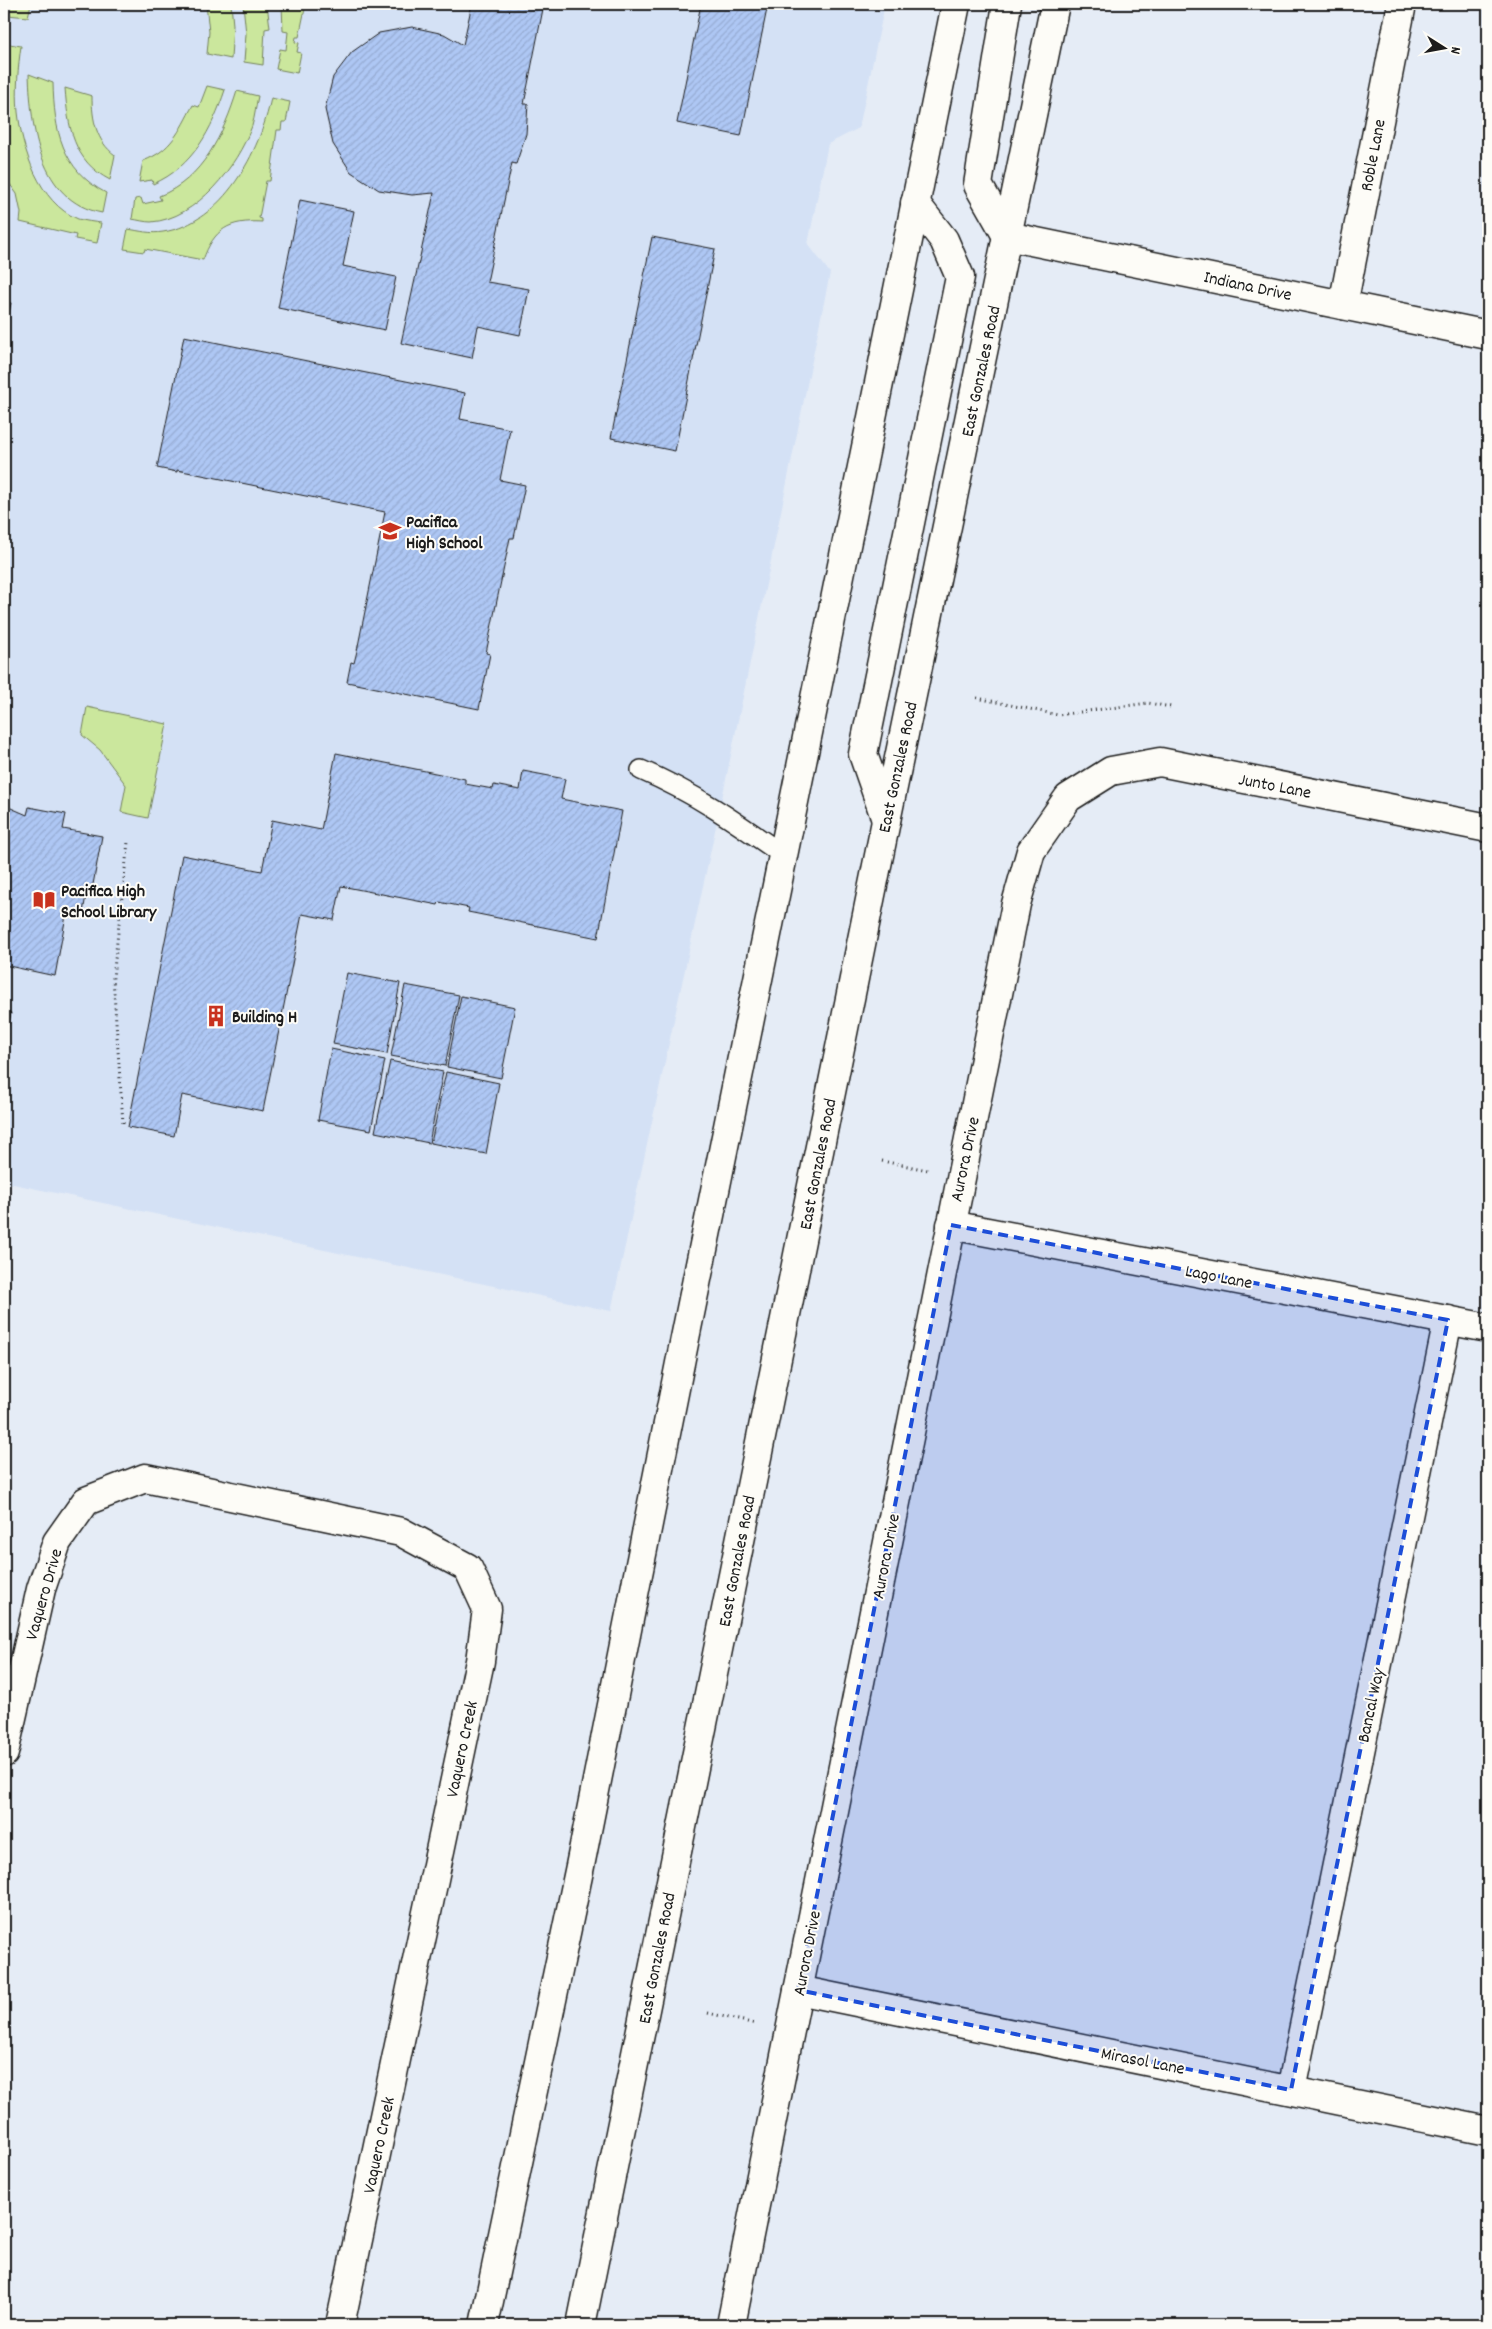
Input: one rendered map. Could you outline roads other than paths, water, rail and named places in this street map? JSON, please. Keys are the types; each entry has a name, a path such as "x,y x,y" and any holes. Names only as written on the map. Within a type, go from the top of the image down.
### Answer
{"street":[{"path":"484,2325 582,1856 956,4"},
{"path":"1007,4 978,185 1008,236"},
{"name":"East Gonzales Road","path":"581,2325 886,821 1056,4"},
{"name":"Roble Lane","path":"1343,305 1402,4"},
{"path":"886,821 863,754 960,277 944,240 915,204"},
{"name":"Indiana Drive","path":"1008,236 1488,335"},
{"name":"Junto Lane","path":"1068,798 1112,772 1160,762 1488,828"},
{"name":"Aurora Drive","path":"731,2325 951,1225 1021,886 1031,851 1068,798"},
{"name":"Lago Lane","path":"951,1225 1488,1328"},
{"name":"Bancal Way","path":"1291,2090 1448,1320"},
{"name":"Vaquero Creek","path":"86,1501 145,1478 401,1532 468,1568 487,1609 478,1671 340,2325"},
{"name":"Vaquero Drive","path":"4,1753 41,1589 57,1542 86,1501"},
{"name":"Mirasol Lane","path":"798,1990 1488,2131"}],"lane":[{"path":"641,770 673,783 716,808 783,855"}],"place":[{"name":"Pacifica High School","path":"390,531"},
{"name":"Pacifica High School Library","path":"44,900"},
{"name":"Building H","path":"216,1016"}]}
